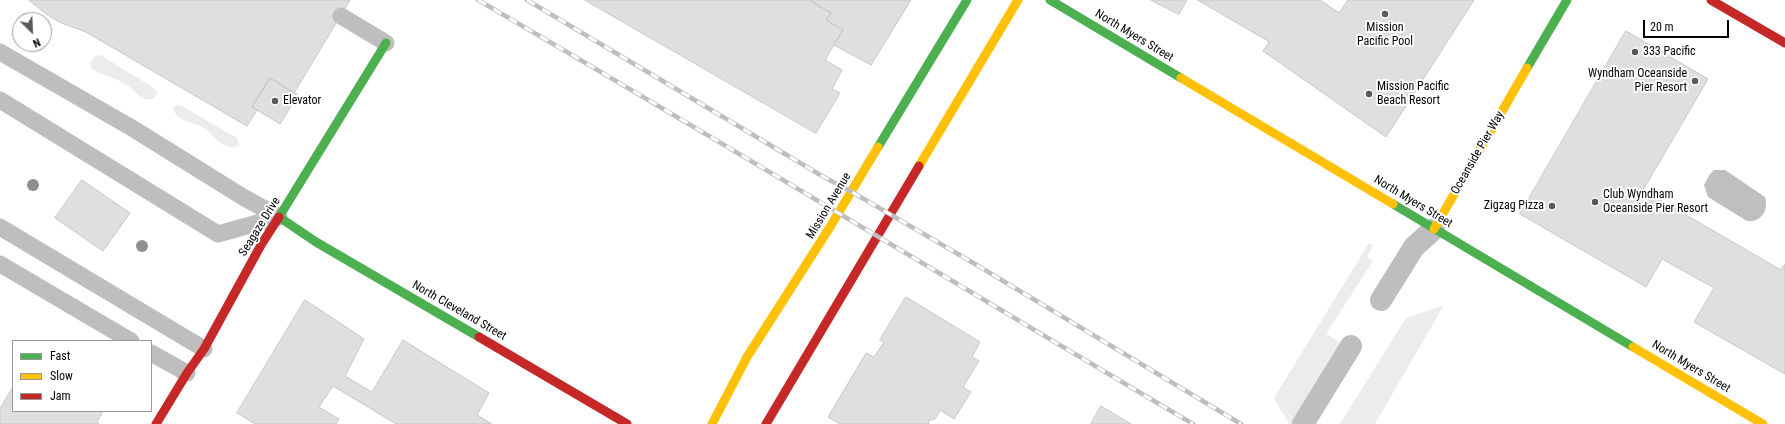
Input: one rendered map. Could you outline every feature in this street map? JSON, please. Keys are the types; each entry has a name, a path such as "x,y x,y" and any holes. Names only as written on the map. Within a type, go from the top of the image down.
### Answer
{"main road":[{"name":"Mission Avenue","path":"712,424 747,357 852,192 967,0"},
{"path":"766,424 1018,0"},
{"name":"North Myers Street","path":"1050,0 1763,424"},
{"name":"Oceanside Pier Way","path":"1434,229 1567,0"},
{"path":"1711,0 1785,43"},
{"name":"Seagaze Drive","path":"156,424 187,373 204,349 261,245 280,217 386,43"},
{"name":"North Cleveland Street","path":"280,217 316,242 627,424"}],"street":[{"name":"Oceanside Pier Way","path":"1381,300 1414,247 1434,229"},
{"path":"1303,424 1351,346"}],"lane":[{"path":"341,16 386,43"},
{"path":"0,52 132,128 243,197 280,217"},
{"path":"0,100 218,234 280,217"},
{"path":"0,227 204,349"},
{"path":"0,264 129,340"},
{"path":"152,354 187,373"}],"shaded area":[{"path":"100,55 151,86 158,93 157,95 148,100 140,96 122,82 92,69 90,63 95,56"},
{"path":"176,105 182,106 237,138 239,145 228,147 218,141 203,127 183,120 175,114 173,109"},
{"path":"1714,170 1725,170 1765,197 1766,207 1763,215 1756,220 1747,221 1708,197 1704,185"},
{"path":"1369,243 1373,246 1367,257 1373,261 1326,334 1345,345 1295,424 1289,424 1274,398"},
{"path":"1444,305 1375,424 1340,424 1406,318"}],"building":[{"path":"29,0 350,0 294,93 270,78 252,107 257,110 247,126 86,32 59,22 52,18 52,12 44,12"},
{"path":"585,0 809,0 831,13 826,20 843,30 825,60 842,70 832,89 840,93 816,133"},
{"path":"809,0 911,0 871,65 834,45 843,30 826,20 831,13"},
{"path":"1151,0 1187,0 1179,14"},
{"name":"Mission Pacific Beach Resort","path":"1198,0 1320,0 1339,13 1348,0 1474,0 1386,137 1263,51 1269,42"},
{"name":"Club Wyndham Oceanside Pier Resort","path":"1626,31 1708,79 1643,190 1781,270 1785,264 1785,374 1694,322 1714,288 1662,259 1646,287 1520,214"},
{"name":"Elevator","path":"270,78 298,95 280,124 252,107"},
{"path":"82,180 130,213 103,251 55,218"},
{"path":"906,297 980,342 972,357 979,361 963,387 971,392 954,419 940,410 935,419 928,421 929,424 840,424 828,417 866,353 874,357 884,342 880,340"},
{"path":"305,300 364,339 345,376 372,392 403,340 489,393 477,415 492,424 396,424 333,386 319,407 339,419 336,424 255,424 237,413"},
{"path":"12,389 12,412 102,412 97,422 99,424 0,424 0,409"},
{"path":"1101,406 1131,424 1091,424"}],"railway":[{"path":"478,0 1193,424"},
{"path":"527,0 822,176 975,264 1241,424"}],"traffic: fast":[{"path":"878,147 967,0"},
{"path":"1050,0 1181,78"},
{"path":"1527,68 1567,0"},
{"path":"279,217 386,43"},
{"path":"1393,204 1633,347"},
{"path":"279,217 316,242 479,337"}],"traffic: slow":[{"path":"919,166 1018,0"},
{"path":"1434,229 1527,68"},
{"path":"1181,78 1393,204"},
{"path":"712,424 747,357 830,227 878,147"},
{"path":"1633,347 1763,424"}],"traffic: jam":[{"path":"1711,0 1785,43"},
{"path":"766,424 919,166"},
{"path":"156,424 187,373 204,349 261,245 279,217"},
{"path":"479,337 627,424"}],"place":[{"name":"Mission Pacific Pool","path":"1385,14"},
{"name":"333 Pacific","path":"1635,52"},
{"name":"Wyndham Oceanside Pier Resort","path":"1695,81"},
{"name":"Mission Pacific Beach Resort","path":"1369,94"},
{"name":"Elevator","path":"275,101"},
{"name":"Club Wyndham Oceanside Pier Resort","path":"1595,202"},
{"name":"Zigzag Pizza","path":"1552,206"}]}
